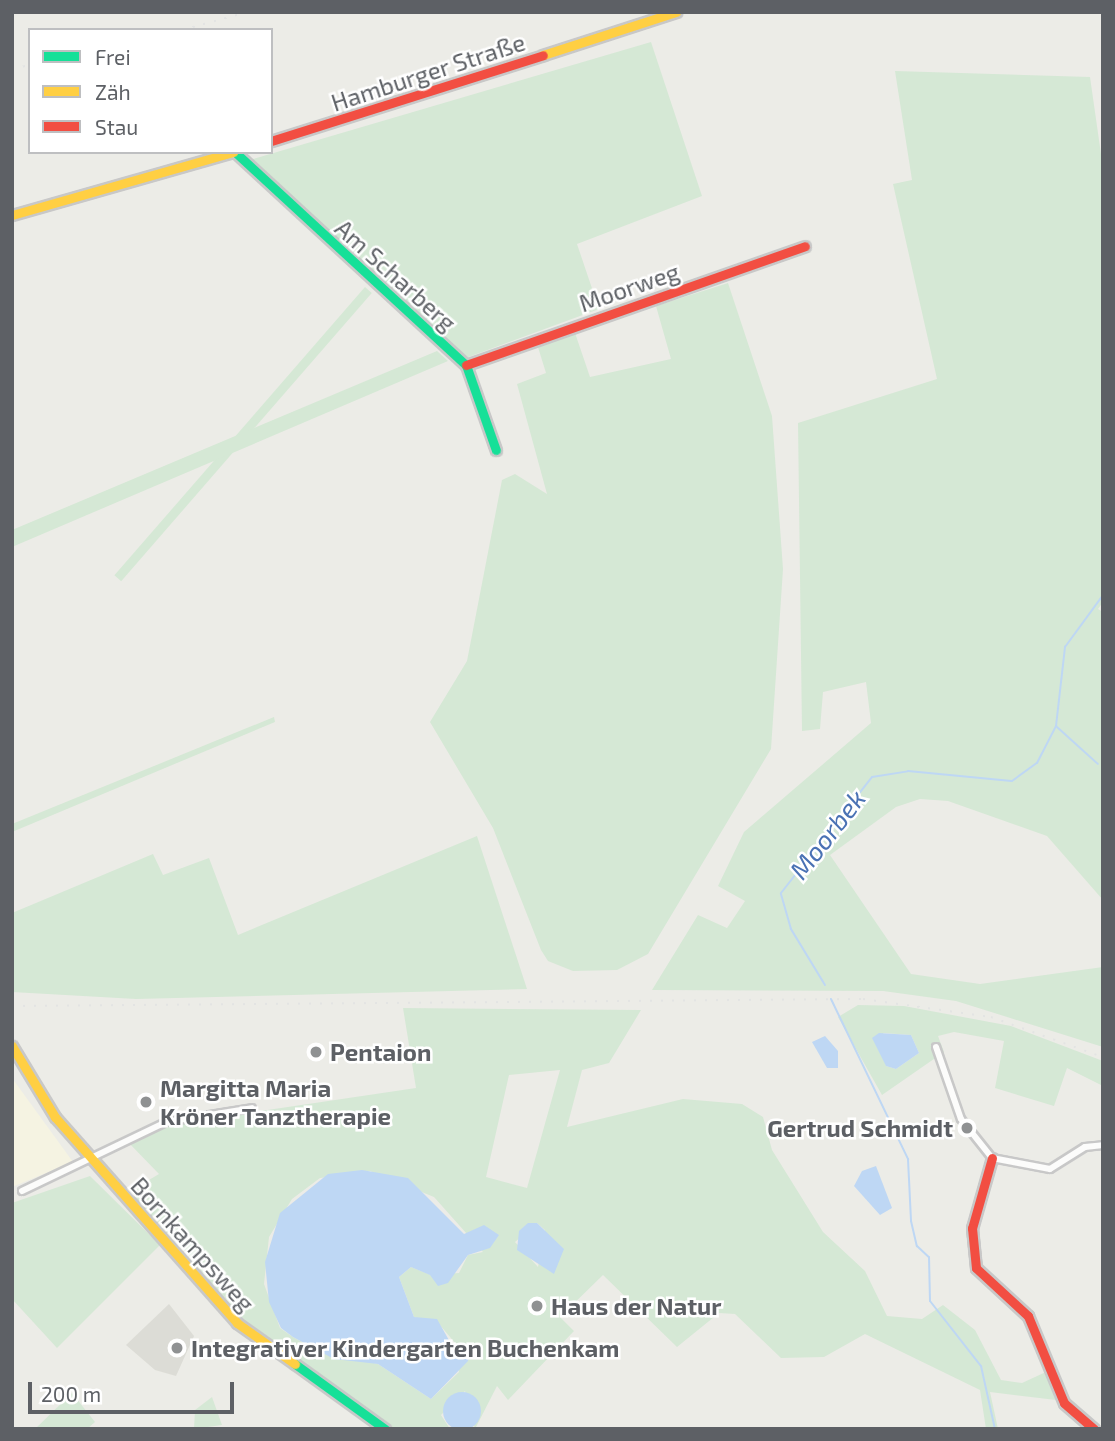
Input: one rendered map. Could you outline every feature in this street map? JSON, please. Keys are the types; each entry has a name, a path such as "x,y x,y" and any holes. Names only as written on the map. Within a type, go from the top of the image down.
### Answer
{"street":[{"name":"Hamburger Straße","path":"273,140 676,12"},
{"path":"12,215 227,154"},
{"name":"Am Scharberg","path":"236,154 466,365 496,450"},
{"name":"Moorweg","path":"466,365 804,246"},
{"name":"Bornkampsweg","path":"12,1046 55,1117 247,1333 385,1429"},
{"path":"936,1047 961,1119 992,1158 1050,1170 1085,1147 1103,1144"},
{"path":"22,1191 166,1122 252,1108"},
{"path":"992,1158 972,1228 976,1268 1028,1316 1064,1403 1094,1429"}],"shaded area":[{"path":"12,1078 73,1162 12,1187"},
{"path":"169,1304 194,1336 176,1376 155,1370 126,1345"}],"green space":[{"path":"651,42 702,196 577,244 599,309 463,359 243,162"},
{"path":"895,71 1090,77 1103,168 1103,602 1098,609 1103,612 1103,900 1047,836 948,801 920,799 896,807 830,855 911,974 980,984 1103,967 1103,1047 956,1001 883,991 652,990 698,915 727,928 745,901 718,886 744,832 871,723 866,682 823,692 820,729 802,731 798,423 937,379 893,184 912,180"},
{"path":"728,283 772,416 783,569 771,749 648,954 617,970 573,971 548,961 541,950 493,828 430,722 467,661 502,480 515,474 547,494 517,384 546,373 537,344 574,330 590,377 671,359 656,306"},
{"path":"365,287 372,293 121,581 114,575"},
{"path":"437,351 448,361 12,547 12,530"},
{"path":"274,717 275,722 12,832 12,824"},
{"path":"477,836 527,989 136,999 12,992 12,913 153,854 163,875 209,858 238,935"},
{"path":"858,1005 904,1006 1011,1026 1103,1061 1103,1086 1067,1068 1054,1106 995,1088 1004,1041 954,1032 938,1036 944,1052 882,1095 838,1017","holes":["883,1033 911,1035 919,1053 896,1069 886,1066"]},
{"path":"403,1008 641,1010 609,1063 582,1070 567,1127 683,1099 742,1104 763,1117 772,1150 823,1232 865,1271 887,1316 922,1319 943,1305 975,1330 1001,1380 1022,1383 1048,1371 1056,1400 990,1392 998,1429 986,1429 980,1390 865,1334 824,1357 781,1358 735,1314 719,1313 677,1347 603,1275 560,1317 574,1331 508,1400 497,1386 475,1429 465,1391 441,1415 450,1429 395,1429 362,1410 239,1321 189,1255 127,1193 159,1174 127,1141 179,1123 416,1088","holes":["560,1070 527,1188 486,1177 509,1075","370,1171 434,1197 483,1252 468,1255 459,1273 431,1275 411,1267 399,1277 414,1317 439,1324 456,1344 459,1372 431,1399 378,1364 316,1350 280,1328 264,1284 269,1237 292,1199 320,1178","537,1223 545,1230 538,1267 515,1242"]},
{"path":"90,1176 160,1245 57,1348 12,1299 12,1203"},
{"path":"72,1393 95,1422 87,1429 35,1429"},
{"path":"212,1397 222,1425 194,1429 195,1410"}],"water":[{"path":"879,1033 911,1035 919,1053 896,1069 886,1066 872,1038"},
{"path":"825,1036 838,1051 838,1068 827,1068 812,1042"},
{"path":"876,1166 892,1208 880,1215 854,1186 862,1171"},
{"path":"362,1170 408,1178 464,1234 484,1225 499,1235 490,1248 468,1255 448,1283 438,1286 430,1275 411,1267 399,1277 414,1317 437,1319 450,1342 470,1351 468,1361 431,1399 378,1364 334,1359 293,1337 281,1328 269,1302 265,1262 280,1213 328,1174"},
{"path":"528,1223 537,1223 564,1249 554,1274 517,1250 519,1231"},
{"path":"462,1392 475,1398 481,1411 475,1424 462,1430 449,1424 443,1411 449,1398"}],"waterway":[{"name":"Moorbek","path":"825,985 791,929 781,893 872,777 908,771 1012,781 1037,763 1056,726 1065,647 1103,595"},
{"path":"1057,727 1098,764"},
{"name":"Moorbek","path":"831,999 908,1159 911,1221 917,1246 929,1257 930,1301 981,1366 995,1429"}],"railway":[{"path":"189,28 248,12"},
{"path":"12,69 28,65"},
{"path":"12,1006 863,999 991,1017 1103,1057"}],"traffic: fast":[{"path":"237,154 466,365 496,450"},
{"path":"295,1364 385,1429"}],"traffic: slow":[{"path":"543,55 676,12"},
{"path":"12,215 226,154"},
{"path":"12,1046 55,1117 237,1323 295,1364"}],"traffic: jam":[{"path":"273,140 543,55"},
{"path":"466,365 805,246"},
{"path":"992,1158 972,1228 976,1268 1028,1316 1064,1403 1094,1429"}],"place":[{"name":"Pentaion","path":"316,1052"},
{"name":"Margitta Maria Kröner Tanztherapie","path":"146,1102"},
{"name":"Gertrud Schmidt","path":"967,1128"},
{"name":"Haus der Natur","path":"537,1306"},
{"name":"Integrativer Kindergarten Buchenkam","path":"177,1348"}]}
